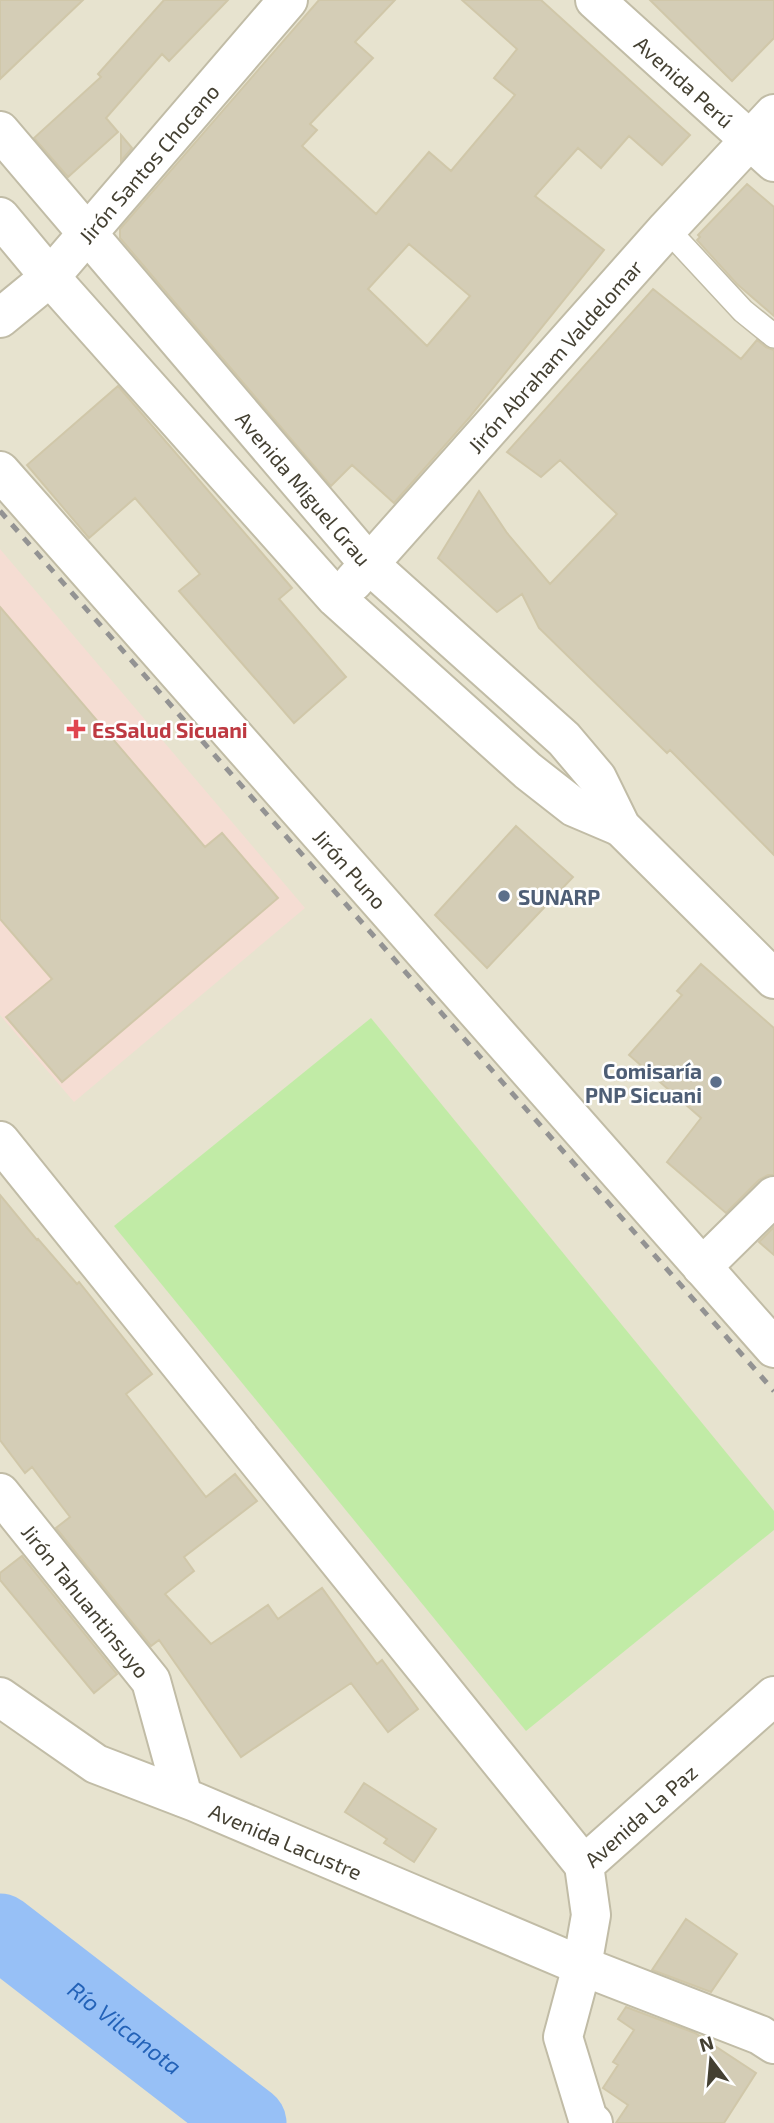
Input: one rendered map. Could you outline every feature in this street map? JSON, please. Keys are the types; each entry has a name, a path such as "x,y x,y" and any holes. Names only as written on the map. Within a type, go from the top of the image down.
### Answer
{"street":[{"name":"Jirón Santos Chocano","path":"0,318 50,277 288,0"},
{"name":"Avenida Perú","path":"595,0 766,138"},
{"name":"Avenida Miguel Grau","path":"0,131 370,565 564,740 597,778 621,827 774,979"},
{"name":"Jirón Abraham Valdelomar","path":"336,598 370,565 667,229 766,138"},
{"name":"Avenida Miguel Grau","path":"0,217 50,277 336,598 528,771 574,807 621,827"},
{"name":"Jirón Puno","path":"0,471 774,1348"},
{"path":"0,1141 584,1865"},
{"path":"702,1267 774,1196"},
{"name":"Jirón Tahuantinsuyo","path":"0,1493 151,1681 183,1797"},
{"name":"Avenida La Paz","path":"593,2123 589,2119 564,2037 582,1966 591,1915 584,1865 774,1696"},
{"name":"Avenida Lacustre","path":"0,1697 96,1765 183,1797 582,1966 760,2035 774,2044"}],"lane":[{"path":"667,229 743,311 774,336"}],"shaded area":[{"path":"0,0 774,0 774,2123 0,2123"},
{"name":"EsSalud Sicuani","path":"0,549 305,908 74,1102 0,1015"}],"green space":[{"path":"371,1018 774,1511 774,1530 526,1731 114,1226"}],"building":[{"path":"0,0 83,0 0,79"},
{"path":"164,0 228,0 169,61 162,54 106,118 118,132 68,177 34,138 101,77 98,74"},
{"path":"319,0 395,0 355,42 373,58 310,124 317,130 302,146 376,214 429,152 451,171 515,95 494,78 517,49 462,0 541,0 690,135 662,165 629,136 601,168 578,148 535,196 604,250 469,418 394,503 352,465 331,486 120,238 120,229","holes":["409,244 470,296 427,346 368,289"]},
{"path":"650,0 774,0 774,38 732,81"},
{"path":"121,135 132,148 121,161"},
{"path":"747,184 774,207 774,316 737,284 697,240 700,237 698,235"},
{"path":"653,289 741,359 757,340 774,350 774,855 670,750 667,753 539,628 522,594 497,612 438,558 479,491 507,533 550,584 617,514 560,460 541,477 507,452"},
{"path":"118,386 292,588 279,599 346,677 294,723 179,591 200,574 135,498 89,538 27,465"},
{"name":"EsSalud Sicuani","path":"0,607 205,847 222,833 278,898 62,1082 6,1017 52,979 0,919"},
{"name":"SUNARP","path":"516,826 573,877 487,968 435,915"},
{"path":"701,964 774,1028 774,1175 759,1180 726,1213 667,1162 701,1118 629,1055 682,995 677,991"},
{"path":"0,1195 37,1240 77,1284 79,1282 152,1374 126,1394 206,1497 235,1474 257,1501 184,1557 194,1571 165,1594 211,1644 268,1605 278,1619 322,1588 377,1664 382,1660 418,1709 388,1732 351,1683 241,1757 159,1640 151,1646 56,1528 70,1517 32,1467 25,1473 0,1440"},
{"path":"774,1227 774,1255 759,1242"},
{"path":"22,1556 117,1674 94,1693 0,1580 0,1573"},
{"path":"364,1783 436,1829 414,1862 384,1843 387,1839 345,1812"},
{"path":"686,1919 737,1954 711,1992 652,1970"},
{"path":"626,2007 695,2033 756,2073 724,2123 616,2123 628,2105 603,2088 618,2065 613,2062 634,2030 618,2019"}],"waterway":[{"name":"Río Vilcanota","path":"0,1931 249,2123"}],"railway":[{"path":"0,511 774,1391"}],"place":[{"name":"EsSalud Sicuani","path":"76,729"},
{"name":"SUNARP","path":"504,896"},
{"name":"Comisaría PNP Sicuani","path":"716,1082"}]}
